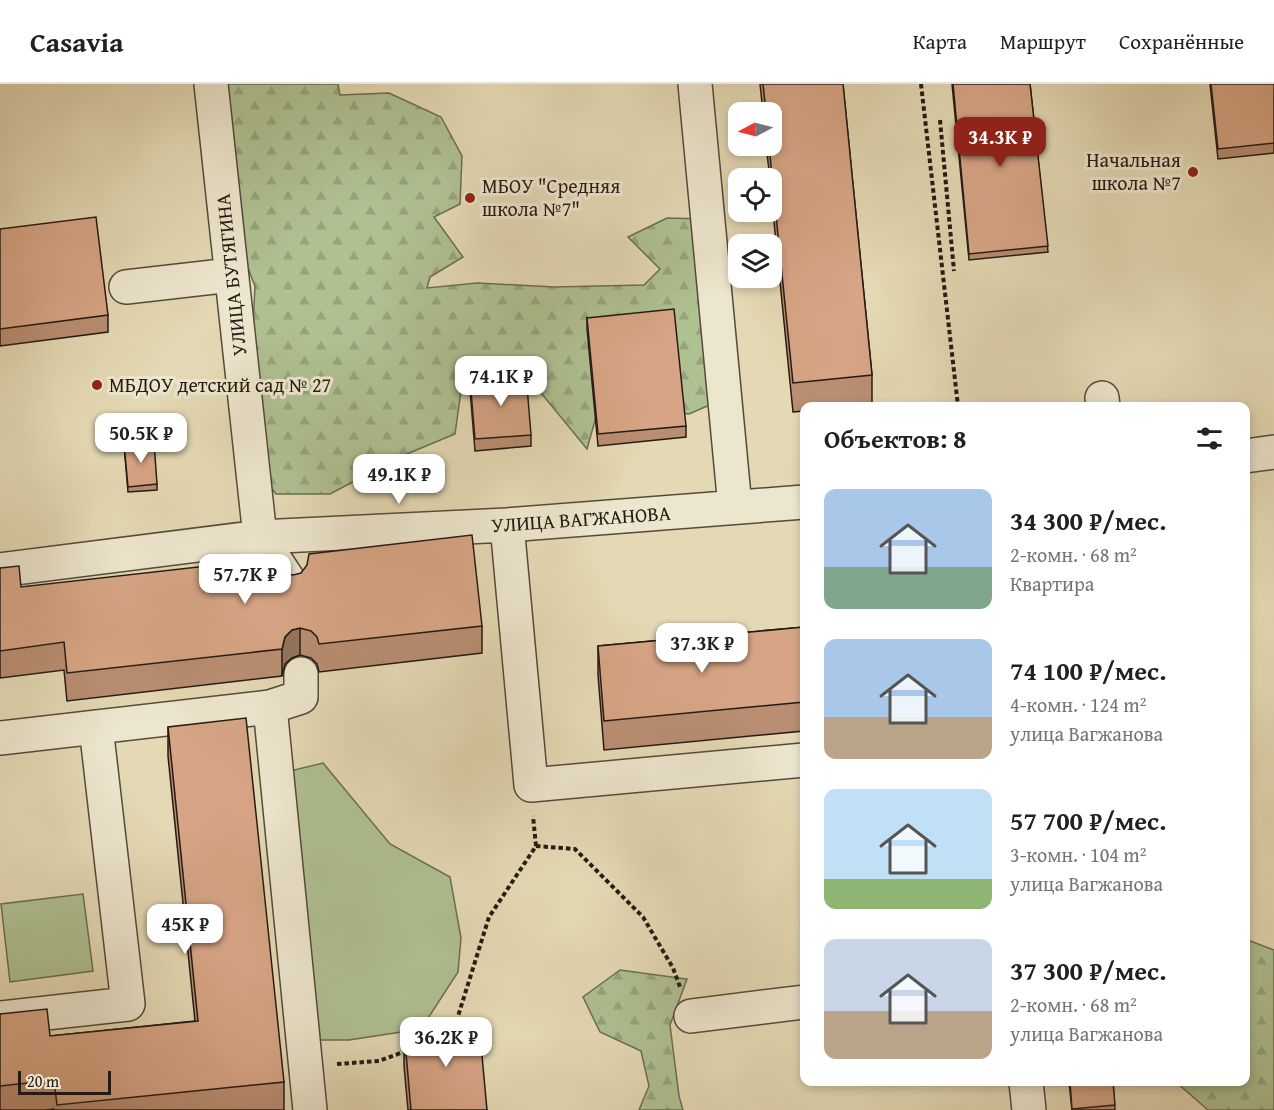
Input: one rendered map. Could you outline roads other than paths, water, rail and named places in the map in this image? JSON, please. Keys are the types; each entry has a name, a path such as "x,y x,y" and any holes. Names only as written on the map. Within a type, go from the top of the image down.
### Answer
{"street":[{"name":"УЛИЦА БУТЯГИНА","path":"211,84 260,537"},
{"path":"695,84 735,507"},
{"path":"126,287 231,275"},
{"path":"1250,455 1274,452"},
{"name":"УЛИЦА ВАГЖАНОВА","path":"0,570 260,537 507,525 800,502"},
{"path":"507,525 531,786 800,760"},
{"path":"260,537 291,584"},
{"path":"0,738 270,707 301,697 301,674"},
{"path":"270,707 310,1110"},
{"path":"0,1018 128,1004 96,727"},
{"path":"691,1016 800,1002"},
{"path":"1026,1086 1029,1110"}],"place":[{"name":"Начальная школа №7","path":"1193,172"},
{"name":"МБОУ \"Средняя школа №7\"","path":"470,198"},
{"name":"МБДОУ детский сад № 27","path":"97,385"}]}
